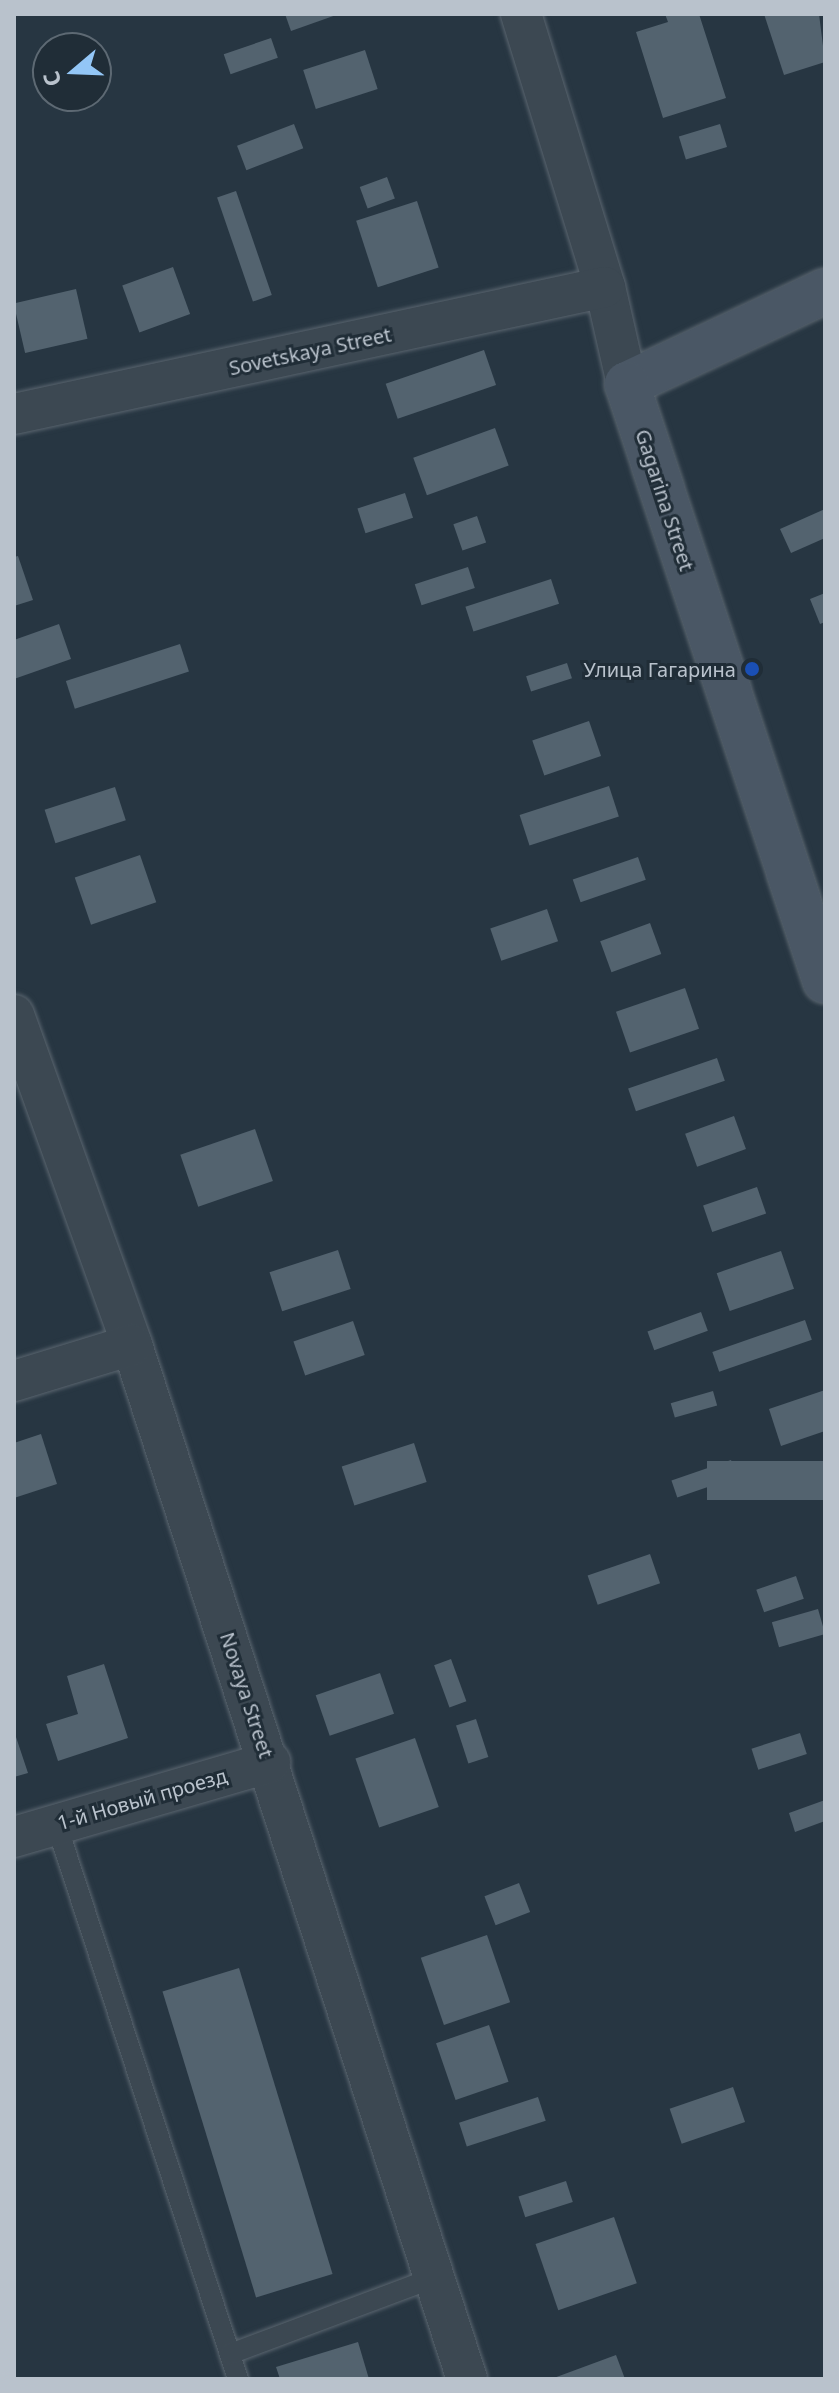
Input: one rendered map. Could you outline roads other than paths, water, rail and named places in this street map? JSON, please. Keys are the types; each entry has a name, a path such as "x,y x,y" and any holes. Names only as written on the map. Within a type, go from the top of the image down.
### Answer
{"street":[{"name":"Gagarina Street","path":"521,14 605,287 627,384 825,981"},
{"name":"Sovetskaya Street","path":"14,414 605,287"},
{"path":"627,384 825,291"},
{"name":"Novaya Street","path":"14,1015 132,1345 270,1762 467,2379"},
{"path":"14,1381 132,1345"},
{"name":"1-й Новый проезд","path":"14,1837 270,1762"}],"lane":[{"path":"56,1823 238,2379"},
{"path":"230,2354 433,2278"}],"place":[{"name":"Улица Гагарина","path":"752,669"}]}
